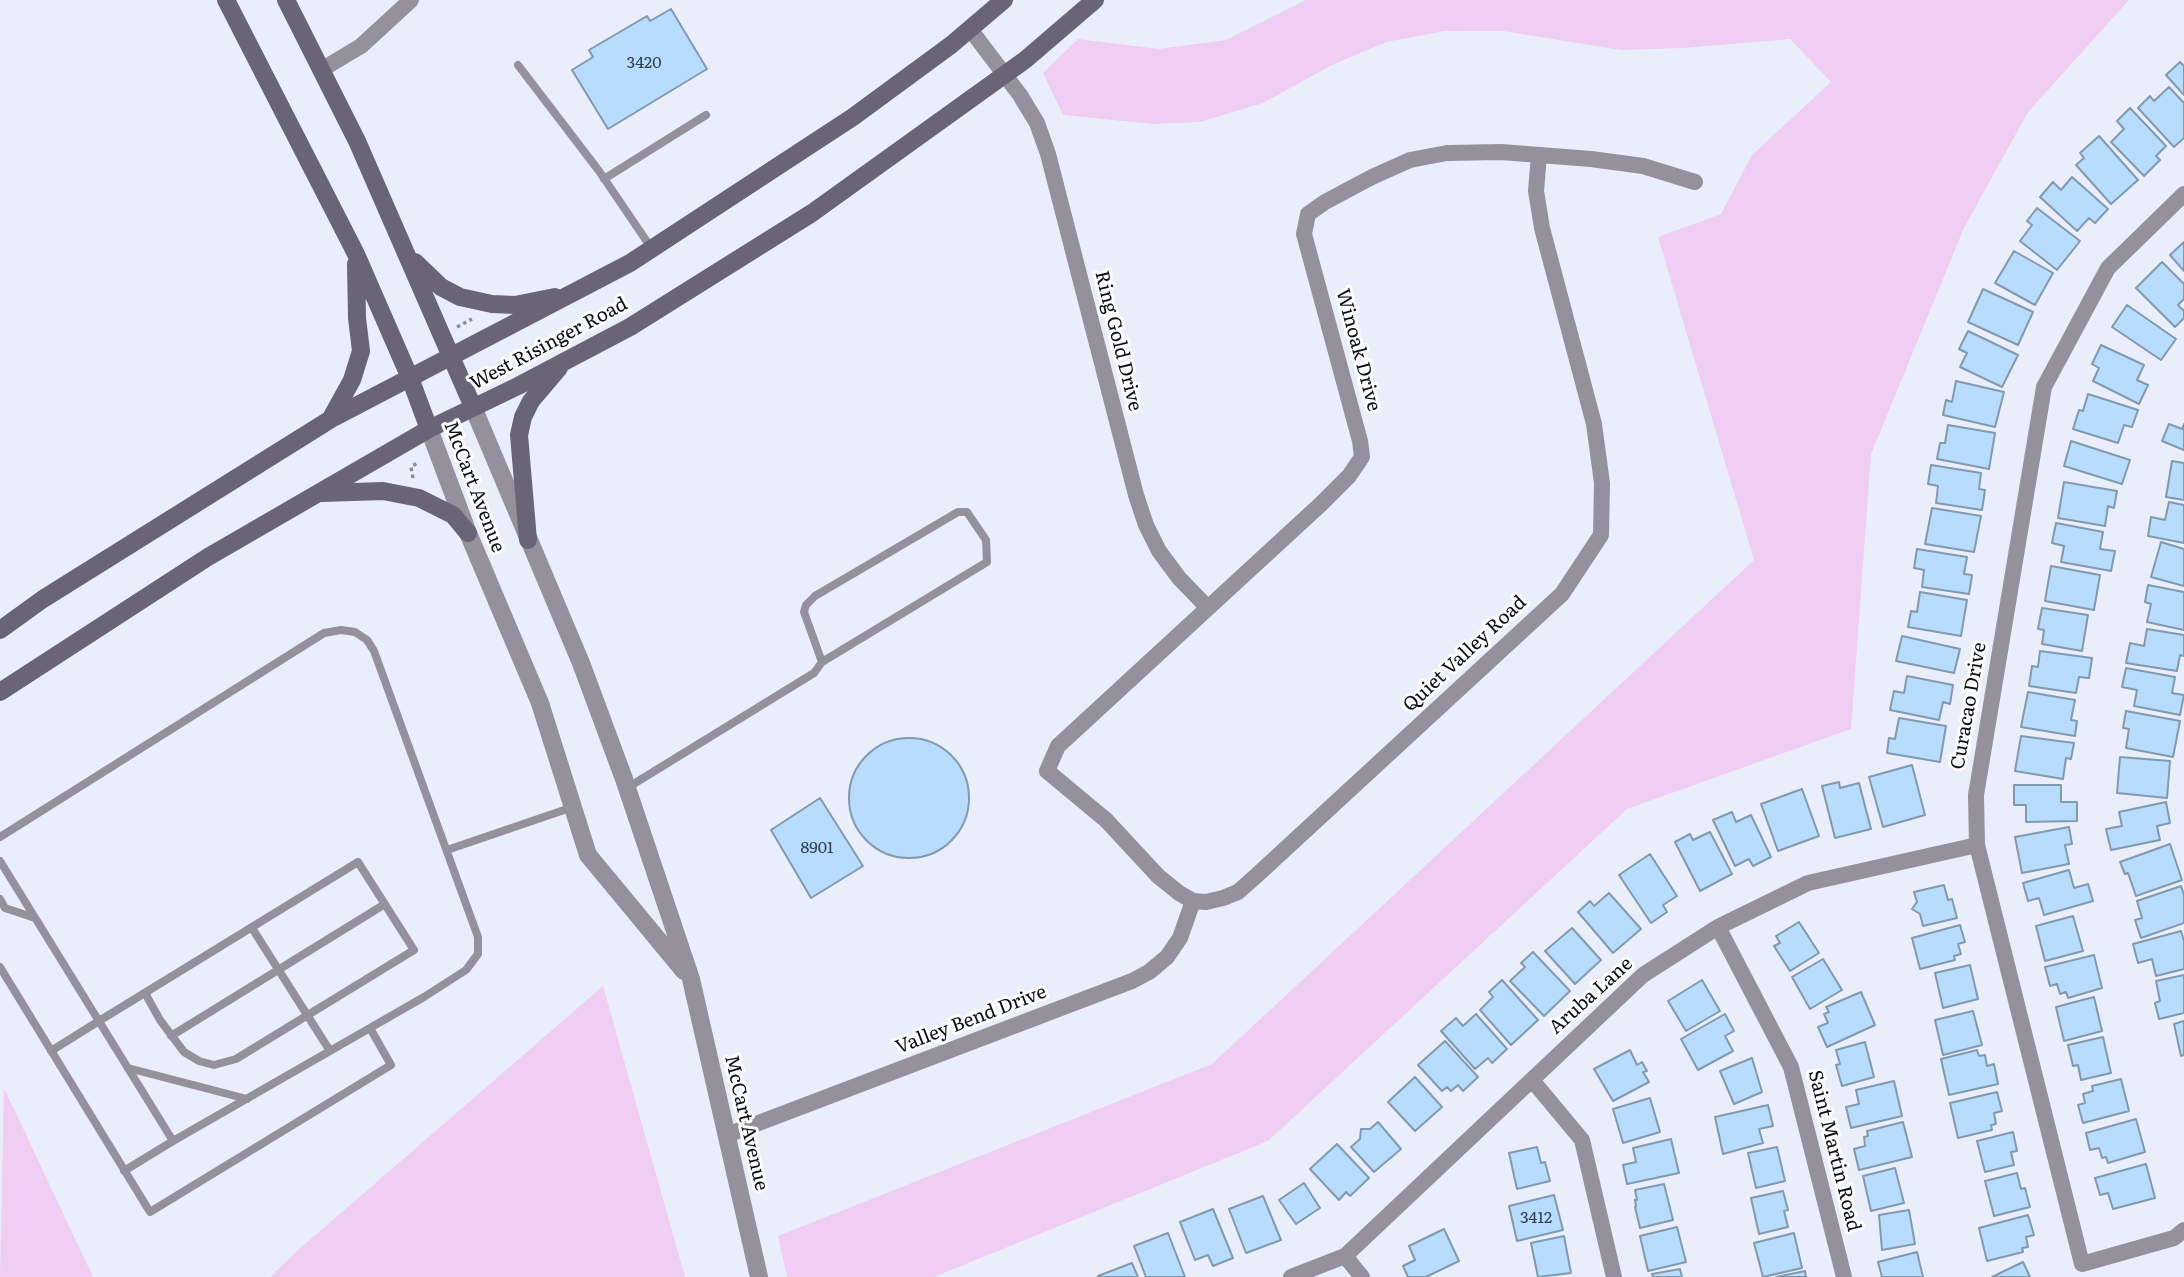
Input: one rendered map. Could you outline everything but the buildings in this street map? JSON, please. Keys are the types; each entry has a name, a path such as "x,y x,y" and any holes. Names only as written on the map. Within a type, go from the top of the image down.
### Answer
{"main road":[{"name":"McCart Avenue","path":"226,0 356,254 429,429"},
{"name":"McCart Avenue","path":"286,0 357,141 473,407"},
{"name":"West Risinger Road","path":"0,630 43,599 331,419 575,293 652,249 853,117 1004,0"},
{"name":"West Risinger Road","path":"0,692 208,557 429,429 630,327 812,213 1005,75 1095,0"},
{"path":"331,419 352,380 361,351 357,318 356,254"},
{"path":"407,255 441,287 460,297 492,304 515,305 575,293"},
{"path":"528,540 519,435 523,416 531,401 565,361"},
{"path":"318,494 383,491 419,498 453,515 468,533"}],"street":[{"path":"321,70 361,46 411,0"},
{"name":"Ring Gold Drive","path":"970,29 1037,123 1048,154 1132,482 1146,525 1159,551 1208,608"},
{"name":"Winoak Drive","path":"1193,901 1158,876 1106,820 1047,771 1058,746 1321,504 1349,476 1362,457 1304,234 1308,214 1372,177 1410,160 1447,153 1477,151 1539,155 1643,166 1695,182"},
{"name":"Quiet Valley Road","path":"1193,901 1206,902 1223,898 1238,892 1256,876 1562,594 1601,535 1602,483 1594,424 1542,228 1536,191 1539,155"},
{"name":"Curacao Drive","path":"2184,194 2108,268 2044,387 1976,794 1977,845 2082,1264 2174,1238 2184,1230"},
{"name":"McCart Avenue","path":"473,407 581,663 627,788 691,979 759,1277"},
{"name":"McCart Avenue","path":"429,429 468,533 540,703 588,855 691,979"},
{"name":"Aruba Lane","path":"1291,1277 1345,1256 1643,975 1718,927 1808,883 1977,845"},
{"name":"Valley Bend Drive","path":"727,1135 1132,981 1149,972 1167,957 1180,938 1193,901"},
{"name":"Saint Martin Road","path":"1718,927 1791,1067 1844,1277"},
{"path":"1531,1080 1582,1140 1614,1277"},
{"path":"1345,1256 1362,1277"}],"lane":[{"path":"518,65 604,179 652,249"},
{"path":"604,179 706,115"},
{"path":"627,788 801,682 814,673 822,662 987,562 986,540 967,512 958,512 815,596 806,605 804,612 822,662"},
{"path":"0,837 324,633 341,630 355,632 368,640 374,651 478,937 478,954 466,970 124,1171"},
{"path":"447,850 573,807"},
{"path":"0,860 173,1142"},
{"path":"51,1051 99,1021 145,993 252,928 358,862 414,950 236,1059 214,1065 199,1061 184,1052 145,993"},
{"path":"0,900 5,908 35,918"},
{"path":"171,1036 385,904"},
{"path":"252,928 330,1051"},
{"path":"0,967 150,1212 391,1065 369,1028"},
{"path":"128,1068 247,1099"}],"path":[{"path":"415,484 410,469 417,463"}],"shaded area":[{"path":"1306,0 2129,0 2028,112 1964,228 1871,454 1851,729 1627,809 1268,1141 934,1277 787,1277 778,1236 1212,1064 1754,560 1658,237 1721,214 1752,155 1831,82 1790,39 1621,50 1503,31 1445,31 1386,42 1332,65 1263,103 1200,122 1153,124 1063,115 1043,73 1078,39 1159,49 1226,40"},
{"path":"603,986 685,1277 270,1277 297,1251"},
{"path":"4,1088 93,1277 0,1277"}]}
